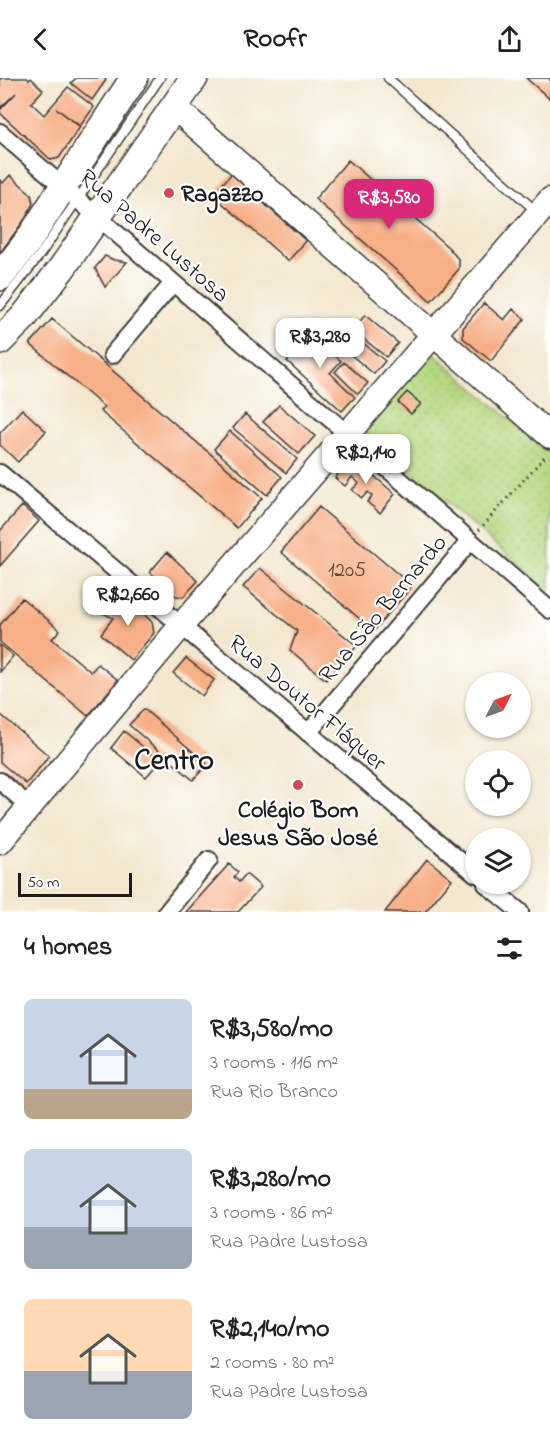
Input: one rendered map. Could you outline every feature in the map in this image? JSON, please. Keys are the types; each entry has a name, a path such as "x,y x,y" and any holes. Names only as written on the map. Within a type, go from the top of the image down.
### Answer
{"main road":[{"path":"0,341 30,310 62,268 79,201 133,78"},
{"path":"0,277 28,241 79,201 174,107 194,78"},
{"path":"174,107 550,436"},
{"path":"0,842 182,626 544,206"}],"street":[{"name":"Rua Padre Lustosa","path":"0,132 550,610"},
{"path":"112,355 173,283"},
{"name":"Rua Doutor Fláquer","path":"0,473 465,865"},
{"name":"Rua São Bernardo","path":"308,733 470,541"},
{"path":"0,781 29,806"},
{"path":"167,912 208,860"},
{"path":"498,894 520,912"}],"lane":[{"path":"0,306 79,201 160,78"},
{"path":"388,78 544,206"}],"path":[{"path":"470,541 550,451"}],"green space":[{"path":"432,352 550,454 550,592 364,431"}],"building":[{"path":"0,78 27,78 29,80 31,78 43,90 31,103 44,115 68,87 94,107 80,126 56,108 80,127 59,158 51,160 0,113 0,110 16,93 0,108"},
{"path":"76,78 104,78 106,80 92,100 71,83"},
{"path":"526,78 550,78 550,99"},
{"path":"348,160 449,248 459,260 459,269 431,301 315,199"},
{"path":"231,174 306,241 288,261 213,195"},
{"path":"10,175 31,194 33,203 25,219 0,253 0,180 3,183"},
{"path":"105,256 127,262 105,287 95,268"},
{"path":"484,303 504,320 513,309 525,319 491,361 463,338 463,328"},
{"path":"365,315 398,343 386,357 353,330"},
{"path":"52,319 262,498 237,528 100,411 104,407 30,344"},
{"path":"305,327 341,361 330,373 355,397 342,411 287,361 302,345 295,338"},
{"path":"350,332 385,361 374,374 339,345"},
{"path":"344,362 368,383 358,394 335,372"},
{"path":"407,392 421,404 411,414 398,402"},
{"path":"279,405 315,436 299,454 263,422"},
{"path":"22,409 46,431 18,462 0,445 0,433"},
{"path":"245,414 297,459 286,473 233,428"},
{"path":"230,431 282,477 267,495 214,449"},
{"path":"352,457 395,494 380,513 367,502 372,496 368,492 362,498 352,490 359,483 352,477 345,486 335,478"},
{"path":"22,506 39,521 0,566 0,531"},
{"path":"319,507 412,586 374,631 281,552"},
{"path":"167,552 198,581 183,597 176,596 150,572"},
{"path":"260,568 357,646 326,680 290,650 297,631 243,587"},
{"path":"123,594 152,622 154,633 131,660 101,634 113,618 103,613"},
{"path":"22,598 60,630 52,639 91,672 98,664 118,680 88,716 0,642 0,625"},
{"path":"0,645 13,656 0,672"},
{"path":"186,658 214,680 202,696 173,673"},
{"path":"144,709 207,764 193,780 129,725"},
{"path":"0,714 49,756 26,784 0,762"},
{"path":"124,731 160,761 146,777 111,748"},
{"path":"427,859 452,879 425,912 385,912"},
{"path":"229,864 238,872 234,877 239,882 246,874 261,887 238,912 186,912"}],"place":[{"name":"Ragazzo","path":"169,193"},
{"name":"Colégio Bom Jesus São José","path":"298,785"}],"district":[{"name":"Centro","path":"174,759"}]}
